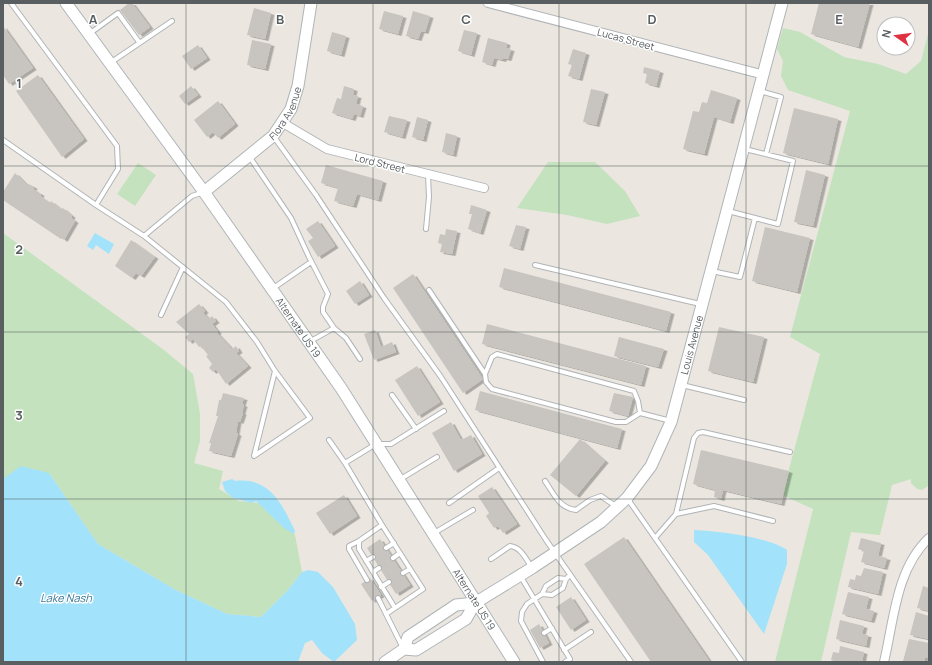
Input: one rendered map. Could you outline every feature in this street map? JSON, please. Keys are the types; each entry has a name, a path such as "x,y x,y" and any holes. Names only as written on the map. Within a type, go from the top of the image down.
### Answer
{"street":[{"name":"Alternate US 19","path":"66,3 204,192 341,388 475,603 514,662"},
{"name":"Flora Avenue","path":"204,192 273,136 291,109 298,86 311,3"},
{"name":"Lucas Street","path":"488,3 764,75"},
{"name":"Louis Avenue","path":"475,603 520,576 601,522 627,498 651,466 672,422 745,149 782,3"},
{"name":"Lord Street","path":"282,123 327,150 484,188"},
{"path":"884,662 902,582 908,565 918,548 929,538"},
{"path":"391,660 404,649 408,637 456,605 475,603"},
{"path":"404,649 416,650 466,619 475,603"}],"lane":[{"path":"11,3 117,146 118,169 96,205"},
{"path":"89,34 118,13 139,42"},
{"path":"110,64 172,20"},
{"path":"760,91 781,97 766,154"},
{"path":"273,136 316,195 384,298 441,377 555,553 630,662"},
{"path":"3,140 96,205 144,236 226,302 257,342 275,371 310,418 254,456 275,371"},
{"path":"728,211 778,224 793,161 745,149"},
{"path":"249,156 291,218 311,262 327,290 328,294 323,307 323,312 334,328 346,338 360,359"},
{"path":"426,230 429,197 428,174"},
{"path":"144,236 192,196 204,192"},
{"path":"712,271 740,277 754,218"},
{"path":"272,289 311,262"},
{"path":"536,265 703,305"},
{"path":"161,315 183,267"},
{"path":"428,290 485,374 486,382 492,389 616,422 626,422 640,413 672,422"},
{"path":"309,342 334,328"},
{"path":"485,374 492,357 497,354 634,391 638,401 640,413"},
{"path":"681,384 744,400"},
{"path":"392,395 416,429"},
{"path":"345,463 376,444 391,444 444,411"},
{"path":"655,538 676,514 694,438 698,433 703,432 790,452"},
{"path":"329,440 345,463 423,590 386,614"},
{"path":"399,480 437,457"},
{"path":"450,503 499,468"},
{"path":"545,481 560,504 568,510 576,510 590,500 601,496 617,507"},
{"path":"627,498 742,662"},
{"path":"676,514 714,506 773,521"},
{"path":"432,534 473,510"},
{"path":"367,580 349,550 349,546 382,525"},
{"path":"358,541 359,549 366,562 395,608"},
{"path":"386,548 394,543"},
{"path":"491,559 510,546 514,546 519,550 532,568"},
{"path":"393,558 400,553"},
{"path":"366,562 373,557"},
{"path":"373,572 379,568"},
{"path":"403,573 410,569"},
{"path":"542,594 552,595 563,588 566,579 570,575"},
{"path":"520,576 570,659 565,662"},
{"path":"543,662 534,640 521,621 522,612 528,604 542,594 546,586 558,578 566,579"},
{"path":"381,587 389,582"},
{"path":"378,598 404,649"},
{"path":"544,633 552,628"},
{"path":"564,650 591,632"}],"green space":[{"path":"783,28 800,32 844,57 878,64 906,74 921,61 929,30 929,483 928,486 922,490 917,489 911,483 911,479 892,485 880,535 851,532 821,662 775,662 813,509 782,495 820,354 790,337 850,111 788,90 781,76 783,61 777,49"},
{"path":"548,162 595,162 625,191 640,216 607,224 567,215 517,208"},
{"path":"138,163 156,175 135,206 117,194"},
{"path":"3,233 164,350 193,374 200,414 200,441 194,463 223,471 219,489 239,501 258,503 295,535 302,572 288,590 261,617 227,614 174,589 98,544 49,473 3,479"}],"water":[{"path":"95,233 114,244 109,254 96,245 93,250 87,246"},
{"name":"Lake Nash","path":"21,466 49,473 98,544 174,589 227,614 261,617 288,590 302,572 308,570 318,572 333,587 355,624 357,640 334,662 322,653 312,640 305,643 298,662 3,662 3,479"},
{"path":"232,479 235,481 257,483 273,494 285,511 295,531 294,534 284,528 256,501 252,503 233,498 225,491 222,482"},
{"path":"694,530 729,533 756,538 779,545 787,550 787,564 764,634 708,555 694,542"}],"building":[{"path":"129,3 132,3 150,27 139,35 120,10"},
{"path":"819,3 870,3 858,47 811,34"},
{"path":"254,8 271,13 265,39 247,35"},
{"path":"384,11 403,16 398,34 379,29"},
{"path":"413,11 430,16 425,32 421,31 418,39 406,36"},
{"path":"3,26 33,68 9,84 3,75"},
{"path":"464,30 477,33 471,55 458,51"},
{"path":"332,32 346,36 341,55 327,51"},
{"path":"488,38 507,43 506,48 511,49 508,59 503,58 503,60 494,58 492,65 482,62"},
{"path":"252,40 271,44 265,69 247,65"},
{"path":"198,45 207,58 191,69 182,56"},
{"path":"573,49 586,53 579,79 568,76 572,65 568,64"},
{"path":"644,67 660,71 656,86 645,83 647,74 643,73"},
{"path":"38,75 84,139 62,157 16,91"},
{"path":"191,86 198,95 185,104 179,96"},
{"path":"344,86 354,89 353,95 358,96 356,104 363,106 360,116 354,114 352,119 332,113 337,98 341,99"},
{"path":"591,89 605,92 596,125 583,122"},
{"path":"711,90 737,98 730,122 714,117 704,154 683,149 693,111 699,112 702,102 707,103"},
{"path":"218,101 235,124 218,138 213,132 207,137 194,120"},
{"path":"794,108 838,119 828,164 783,153"},
{"path":"389,116 407,120 402,137 384,132"},
{"path":"417,117 428,120 423,140 412,137"},
{"path":"446,133 457,136 453,155 442,152"},
{"path":"326,165 383,181 378,200 357,194 353,206 334,201 338,188 321,183"},
{"path":"806,170 825,175 813,226 794,222"},
{"path":"15,173 28,186 29,184 34,187 33,189 41,194 40,196 50,203 51,201 61,209 63,208 72,216 71,218 75,221 64,240 3,200 3,192"},
{"path":"471,205 487,210 480,233 468,229 472,214 469,214"},
{"path":"318,221 335,246 318,257 308,241 313,238 306,229"},
{"path":"516,225 526,227 520,249 509,246"},
{"path":"765,227 810,238 797,292 752,281"},
{"path":"446,229 457,231 452,254 440,252 442,244 438,243 440,234 445,235"},
{"path":"131,240 155,257 141,276 136,273 132,278 115,266"},
{"path":"504,268 671,312 666,331 499,287"},
{"path":"413,274 483,379 463,393 393,288"},
{"path":"360,281 369,295 355,304 346,291"},
{"path":"199,304 205,311 203,313 209,319 212,316 216,321 212,324 218,332 217,333 232,349 236,346 239,351 236,353 248,366 226,384 216,369 213,372 209,368 212,364 206,356 208,355 201,346 199,347 193,339 189,342 185,337 189,334 176,322"},
{"path":"487,324 646,366 641,385 482,344"},
{"path":"719,327 764,337 753,382 708,371"},
{"path":"375,330 381,347 392,342 396,352 374,360 364,334"},
{"path":"619,337 664,349 658,367 614,356"},
{"path":"417,366 440,402 418,416 395,380"},
{"path":"480,391 622,429 617,448 475,410"},
{"path":"223,393 244,398 242,404 244,405 243,413 240,422 238,421 236,433 238,434 231,456 209,451 211,443 209,443 218,416 216,416 219,400 221,400"},
{"path":"614,393 633,397 628,416 609,411"},
{"path":"451,422 461,440 471,435 482,454 454,471 432,433"},
{"path":"580,439 605,461 576,496 550,475"},
{"path":"701,450 789,471 781,504 723,490 721,499 714,497 715,490 693,484"},
{"path":"492,487 517,524 503,533 498,526 494,528 486,516 489,513 478,496"},
{"path":"344,495 357,516 330,534 316,513"},
{"path":"624,537 710,662 651,662 584,564"},
{"path":"861,538 881,543 878,556 887,558 884,568 861,562 864,551 858,549"},
{"path":"380,539 410,585 396,594 367,548"},
{"path":"864,568 883,572 878,594 848,587 850,579 855,580 856,575 861,576"},
{"path":"370,578 381,595 372,601 361,584"},
{"path":"923,586 929,588 929,611 917,608"},
{"path":"848,592 869,597 866,609 874,611 871,621 842,614"},
{"path":"571,597 586,620 571,630 556,607"},
{"path":"916,612 929,616 929,639 910,635"},
{"path":"840,620 864,626 862,634 868,635 866,646 836,639"},
{"path":"539,624 549,643 540,648 530,630"},
{"path":"909,639 929,643 929,658 925,657 924,662 903,661"},
{"path":"840,646 864,652 862,662 853,660 853,662 836,662 831,660 833,652 839,653"}]}
